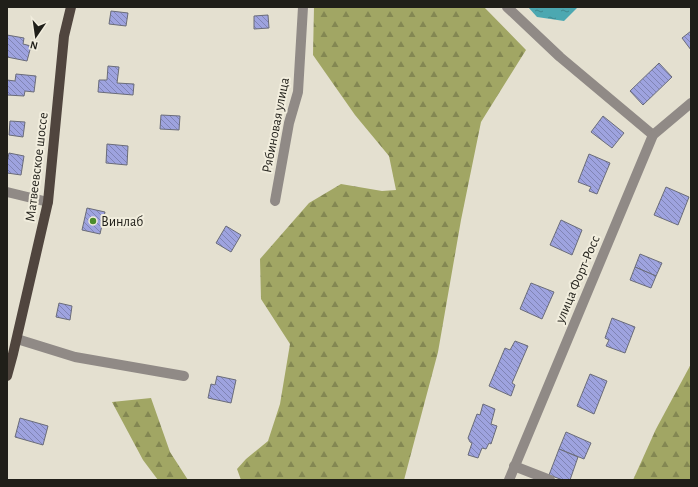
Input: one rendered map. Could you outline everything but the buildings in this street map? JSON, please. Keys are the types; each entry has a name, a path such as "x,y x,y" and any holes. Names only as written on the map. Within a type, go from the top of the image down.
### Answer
{"main road":[{"name":"Матвеевское шоссе","path":"7,376 17,339 48,202 64,36 71,7"}],"street":[{"name":"Рябиновая улица","path":"275,201 289,123 298,92 303,7"},
{"path":"507,7 560,58 653,135"},
{"name":"улица Форт-Росс","path":"509,480 653,135 691,103"},
{"path":"7,192 48,202"},
{"path":"17,339 75,356 184,376"},
{"path":"514,466 552,479"}],"green space":[{"path":"314,7 484,7 526,50 481,122 461,220 438,352 404,480 241,480 237,469 246,459 268,441 280,404 290,344 261,299 260,259 309,203 341,184 382,191 396,190 389,156 355,115 313,55"},
{"path":"691,364 691,480 633,480 656,429"},
{"path":"151,398 170,452 188,480 158,480 143,460 112,402"}],"water":[{"path":"528,7 578,7 564,21 537,17"}],"place":[{"name":"Винлаб","path":"93,221"}]}
